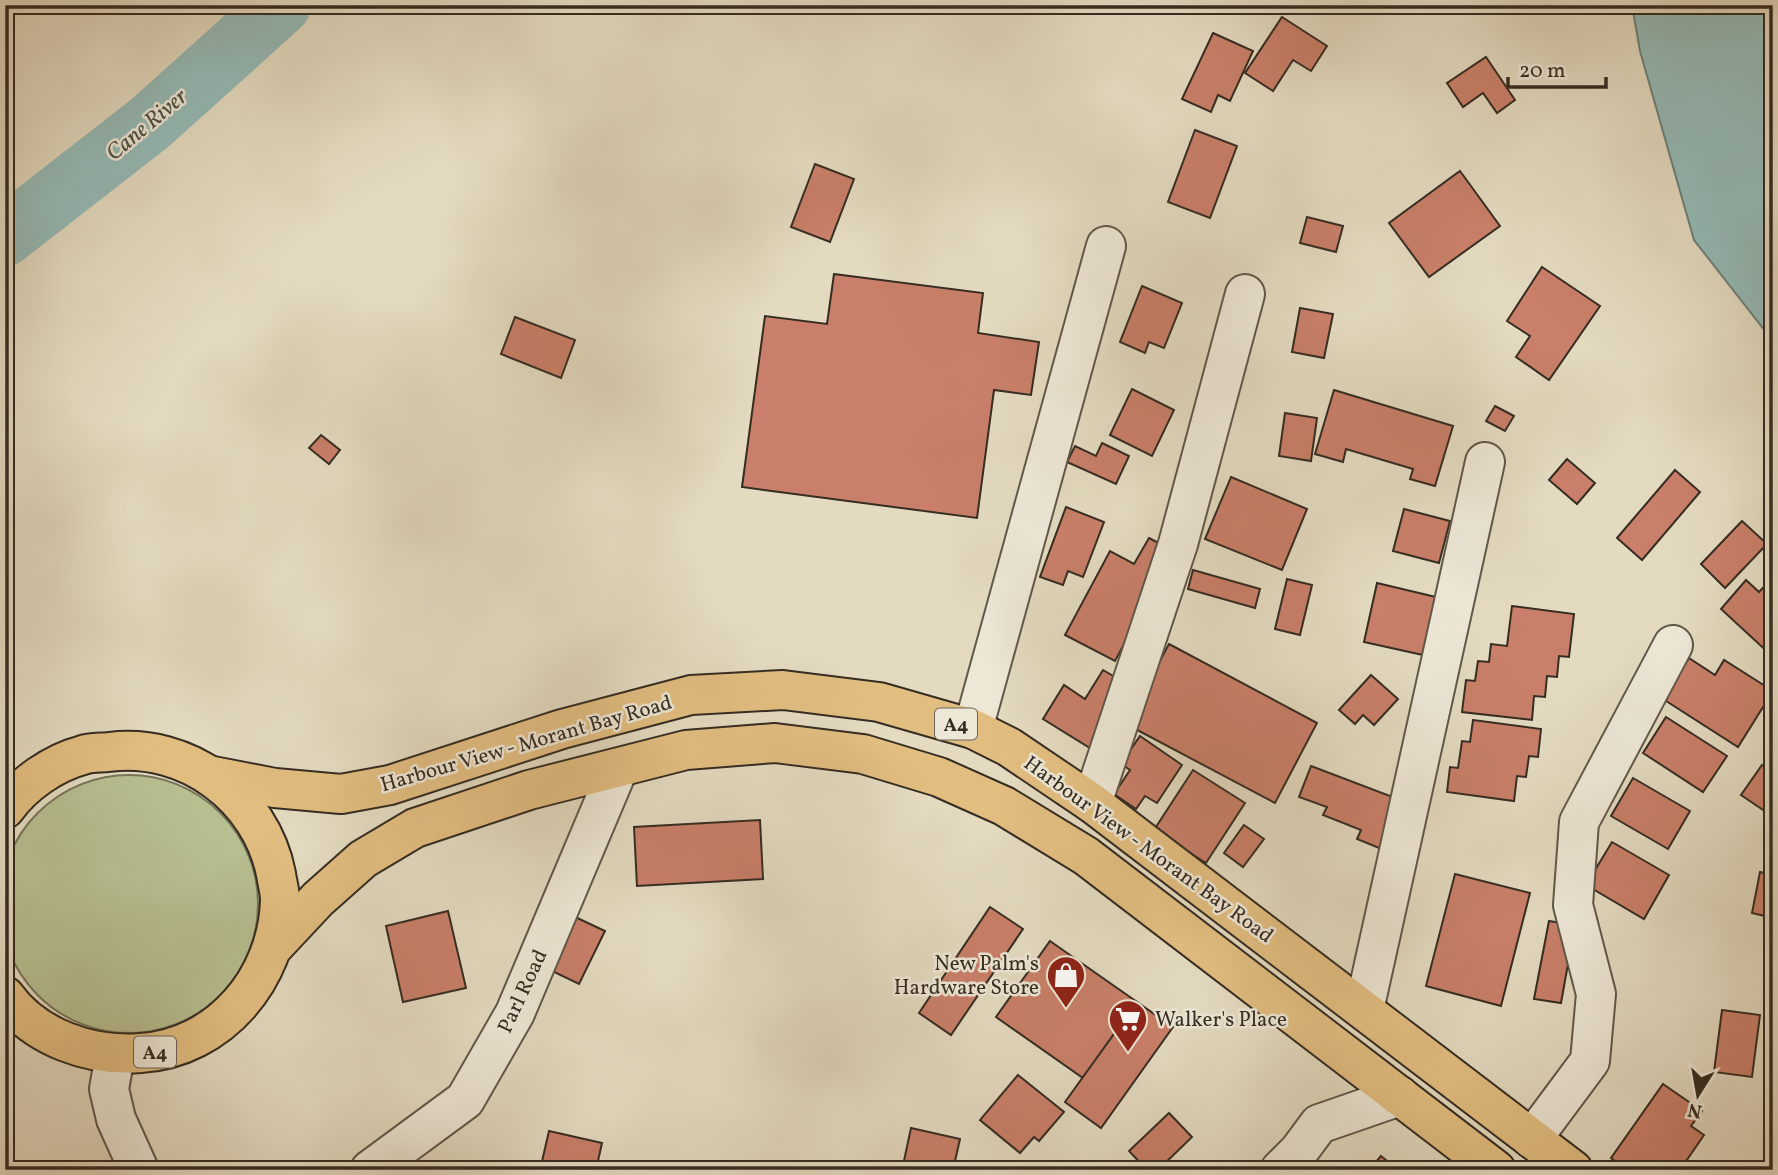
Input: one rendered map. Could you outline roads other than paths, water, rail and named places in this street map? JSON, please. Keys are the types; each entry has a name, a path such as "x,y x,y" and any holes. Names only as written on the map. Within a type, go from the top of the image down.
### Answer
{"highway":[{"name":"Harbour View - Morant Bay Road","path":"213,776 275,788 341,793 390,785 562,729 691,695 783,690 879,702 973,729 1009,747 1092,803 1573,1170"},
{"name":"Harbour View - Morant Bay Road","path":"274,946 318,899 363,859 415,828 530,790 686,750 775,743 863,754 939,777 1004,806 1086,856 1496,1170"},
{"name":"A4","path":"5,808 13,798 23,774 83,755 128,749 173,756 213,776 248,809 271,851 280,898 274,946 257,983 230,1015 197,1039 158,1052 116,1055 75,1047 22,1025 5,996"}],"street":[{"path":"973,729 1106,246"},
{"path":"1092,803 1178,544 1245,294"},
{"path":"1364,1010 1485,462"},
{"path":"1532,1139 1590,1060 1596,994 1573,905 1579,822 1673,645"},
{"name":"Parl Road","path":"370,1170 466,1100 515,1013 618,769"},
{"path":"116,1055 109,1089 116,1119 139,1170"},
{"path":"1280,1170 1299,1151 1319,1124 1400,1096"}],"water":[{"path":"1632,5 1773,5 1773,341 1694,240 1640,51"}],"waterway":[{"name":"Cane River","path":"5,236 150,123 281,5"}],"place":[{"name":"New Palm's Hardware Store","path":"1066,1009"},
{"name":"Walker's Place","path":"1128,1053"}]}
